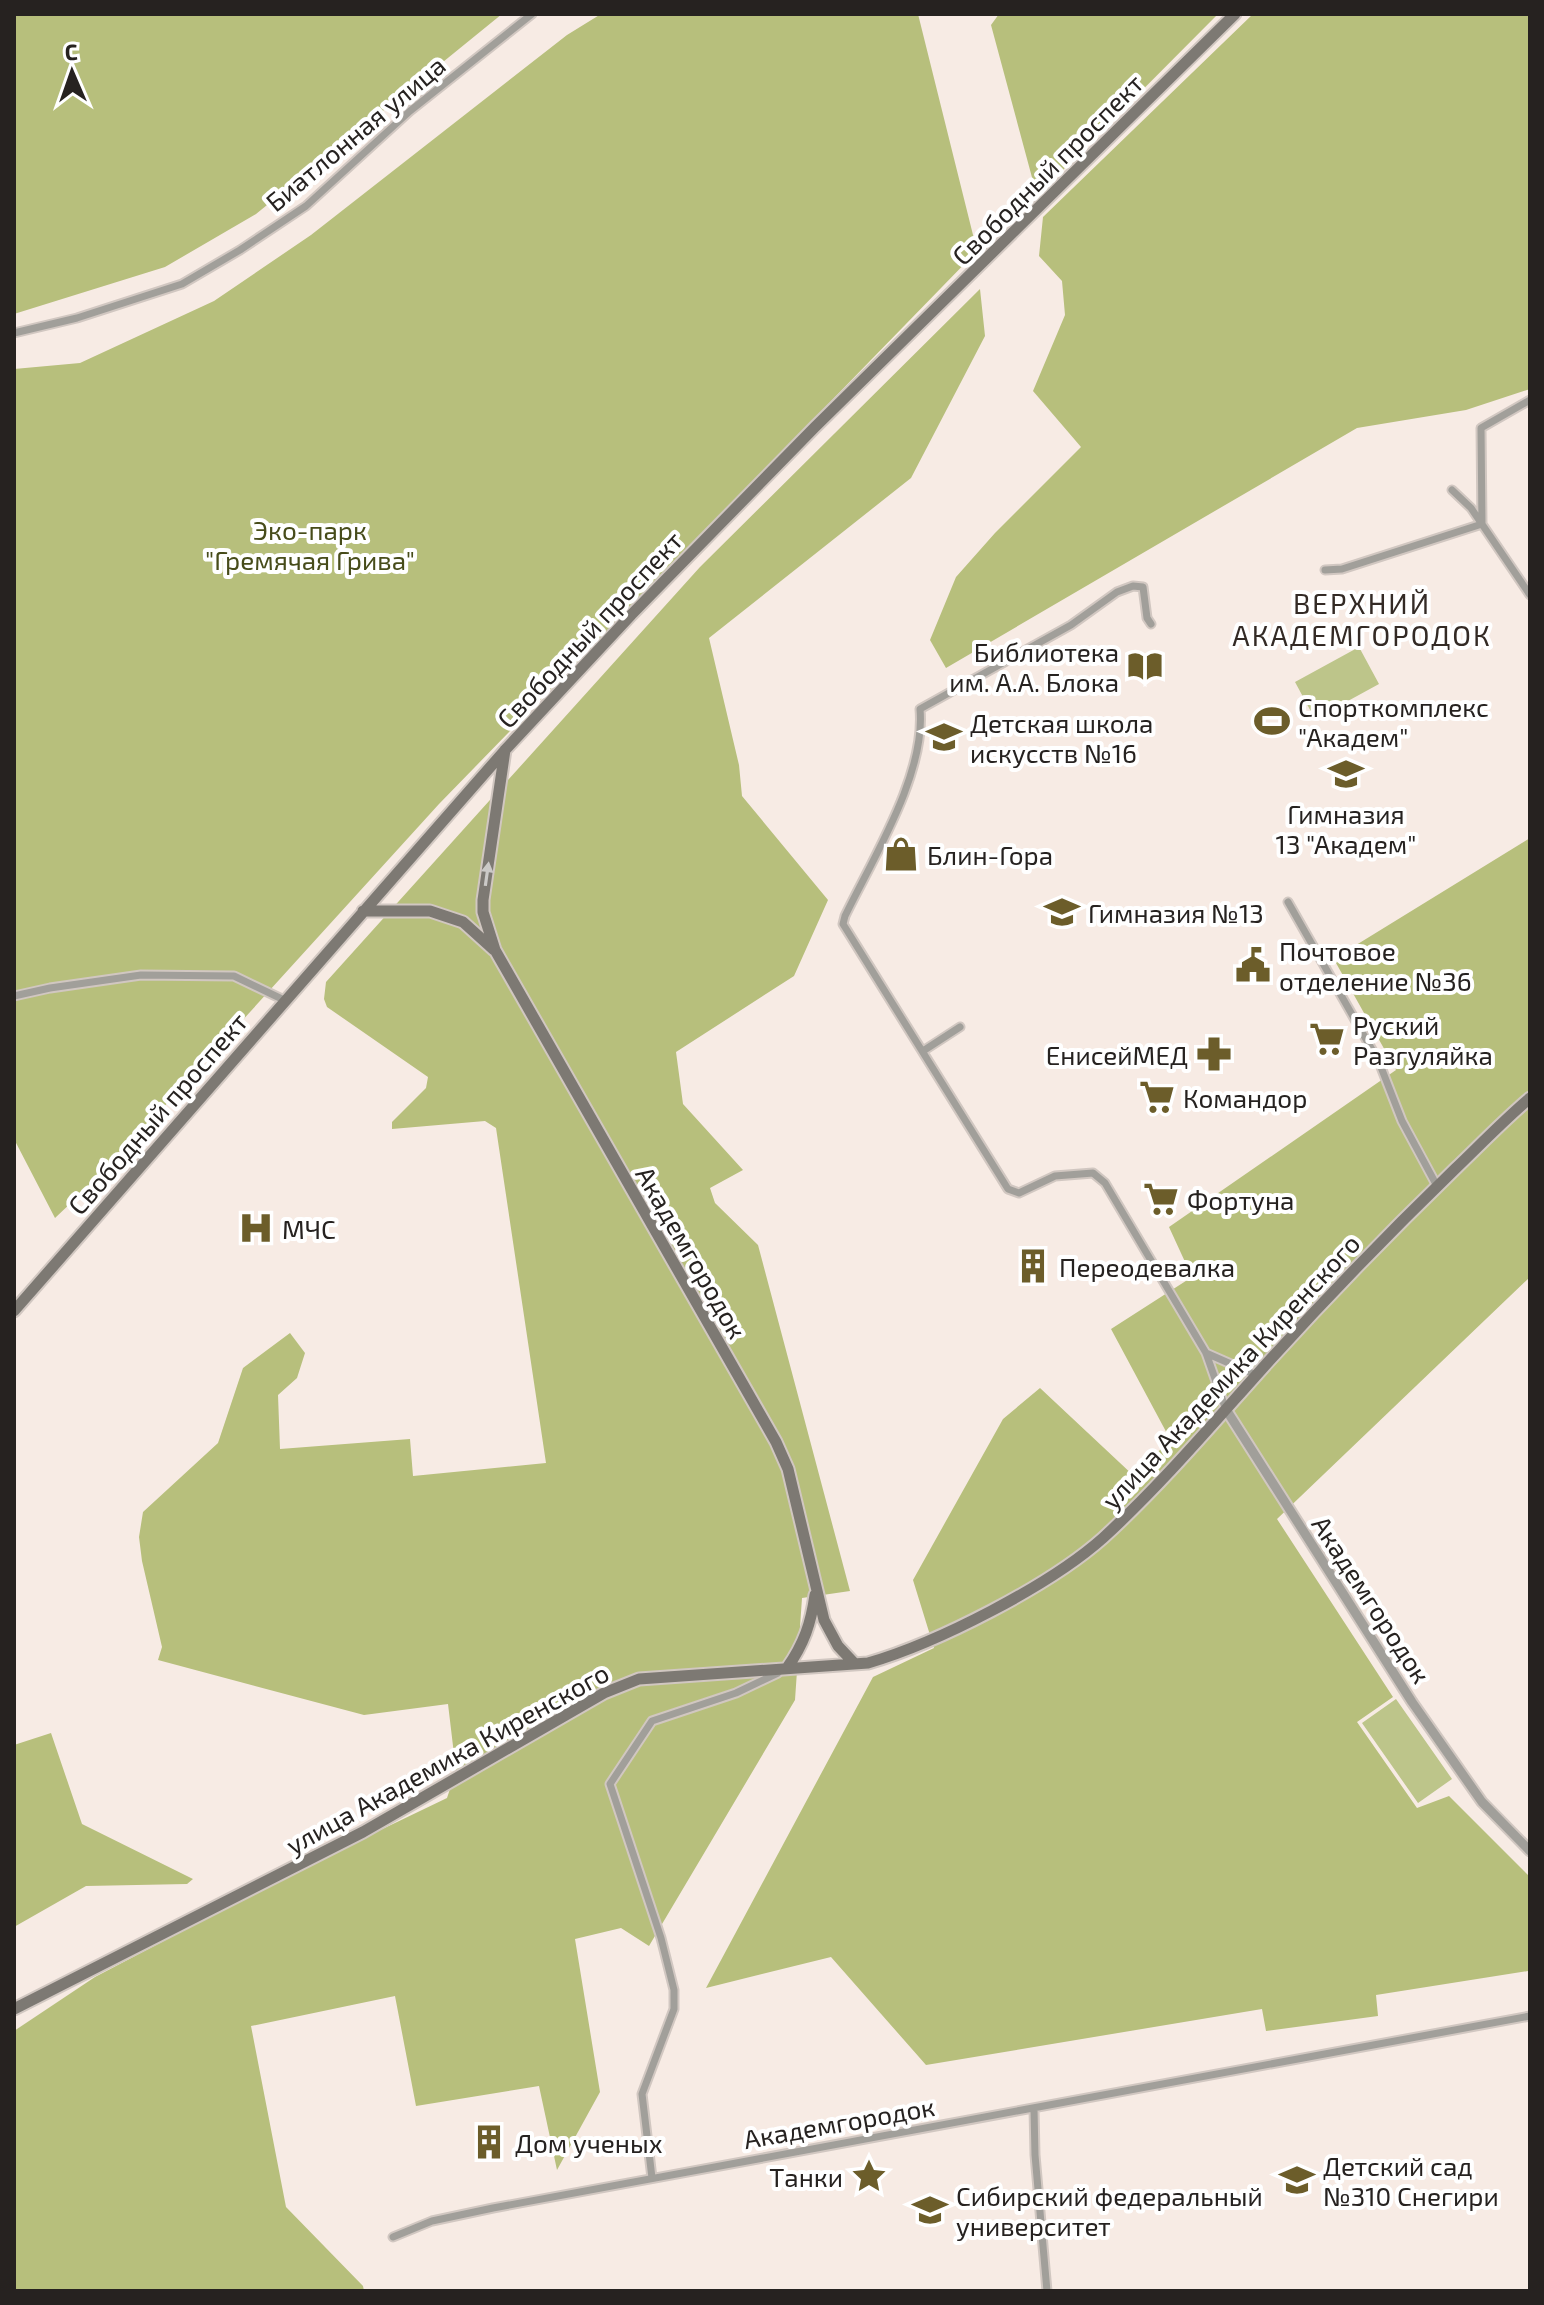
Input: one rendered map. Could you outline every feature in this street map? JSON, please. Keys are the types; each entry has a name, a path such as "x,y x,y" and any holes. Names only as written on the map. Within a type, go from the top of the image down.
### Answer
{"main road":[{"name":"Свободный проспект","path":"14,1311 506,749 631,615 815,427 1235,14"},
{"path":"495,950 483,912 483,900 506,749"},
{"path":"363,911 430,911 463,922 495,950"},
{"name":"Академгородок","path":"495,950 776,1442 788,1469 816,1590 829,1631 854,1663"},
{"name":"улица Академика Киренского","path":"14,2009 363,1832 604,1693 639,1679 854,1663 887,1657 977,1618 1076,1558 1119,1522 1227,1411 1256,1375 1359,1264 1530,1098"},
{"path":"787,1668 802,1648 811,1623 816,1590"}],"street":[{"name":"Биатлонная улица","path":"14,333 77,318 182,284 240,250 306,206 410,111 532,14"},
{"path":"1482,524 1481,428 1530,400"},
{"path":"1452,490 1471,508 1530,595"},
{"path":"1325,570 1342,569 1482,524"},
{"name":"Академгородок","path":"1151,624 1147,618 1143,587 1125,588 1071,625 920,709 922,726 909,783 843,924 1008,1189 1019,1193 1055,1176 1093,1173 1105,1183 1206,1353 1227,1411 1412,1702 1482,1802 1530,1851"},
{"path":"1288,902 1379,1062 1402,1121 1437,1186"},
{"path":"14,996 141,975 234,976 284,1000"},
{"path":"923,1051 960,1027"},
{"path":"1206,1353 1256,1375"},
{"path":"652,2178 642,2094 674,2009 674,1990 661,1938 610,1784 652,1721 736,1693 787,1668"},
{"name":"Академгородок","path":"393,2237 455,2215 1530,2016"},
{"path":"1034,2109 1047,2291"}],"green space":[{"path":"14,14 502,14 256,214 165,267 14,314"},
{"name":"Эко-парк \"Гремячая Грива\"","path":"601,14 918,14 977,251 439,804 111,1165 55,1218 14,1139 14,369 80,363 214,301 311,235 567,35"},
{"path":"999,14 1218,14 1037,196 991,25"},
{"path":"1253,14 1530,14 1530,389 1466,410 1357,428 946,668 930,640 956,577 1081,447 1033,391 1065,315 1062,281 1039,256 1043,217"},
{"path":"980,289 985,336 911,478 709,638 739,765 742,796 828,900 794,976 676,1052 683,1104 743,1170 710,1188 715,1203 758,1245 850,1591 802,1598 795,1700 649,1946 621,1928 575,1939 600,2092 557,2170 539,2086 416,2106 395,1996 251,2026 286,2207 363,2286 364,2291 14,2291 14,2031 95,1977 318,1860 447,1798 456,1771 448,1704 364,1715 158,1660 162,1647 139,1537 143,1512 218,1443 243,1368 290,1333 305,1353 297,1378 278,1395 280,1449 410,1439 413,1476 546,1463 496,1128 485,1121 392,1129 392,1122 426,1088 428,1077 327,1007 324,999 326,982 700,567"},
{"path":"1359,647 1379,684 1315,719 1295,682"},
{"path":"1530,838 1530,1277 1277,1519 1393,1697 1357,1722 1417,1808 1449,1796 1530,1877 1530,1973 1376,1995 1378,2016 1266,2031 1262,2009 926,2065 831,1957 706,1988 873,1677 934,1648 913,1580 1003,1419 1040,1388 1135,1477 1170,1439 1111,1329 1192,1277 1169,1227 1396,1070 1336,963 1348,950"},
{"path":"1396,1699 1452,1779 1418,1803 1362,1723"},
{"path":"51,1733 82,1824 193,1879 187,1884 86,1886 14,1927 14,1745"}],"place":[{"name":"Библиотека им. А.А. Блока","path":"1145,666"},
{"name":"Спорткомплекс \"Академ\"","path":"1272,721"},
{"name":"Детская школа искусств №16","path":"944,737"},
{"name":"Гимназия 13 \"Академ\"","path":"1346,774"},
{"name":"Блин-Гора","path":"901,854"},
{"name":"Гимназия №13","path":"1062,912"},
{"name":"Почтовое отделение №36","path":"1253,965"},
{"name":"Руский Разгуляйка","path":"1327,1039"},
{"name":"ЕнисейМЕД","path":"1214,1054"},
{"name":"Командор","path":"1157,1097"},
{"name":"Фортуна","path":"1161,1199"},
{"name":"МЧС","path":"256,1228"},
{"name":"Переодевалка","path":"1033,1266"},
{"name":"Дом ученых","path":"489,2142"},
{"name":"Танки","path":"869,2176"},
{"name":"Детский сад №310 Снегири","path":"1297,2180"},
{"name":"Сибирский федеральный университет","path":"930,2210"}],"district":[{"name":"ВЕРХНИЙ АКАДЕМГОРОДОК","path":"1362,619"}]}
